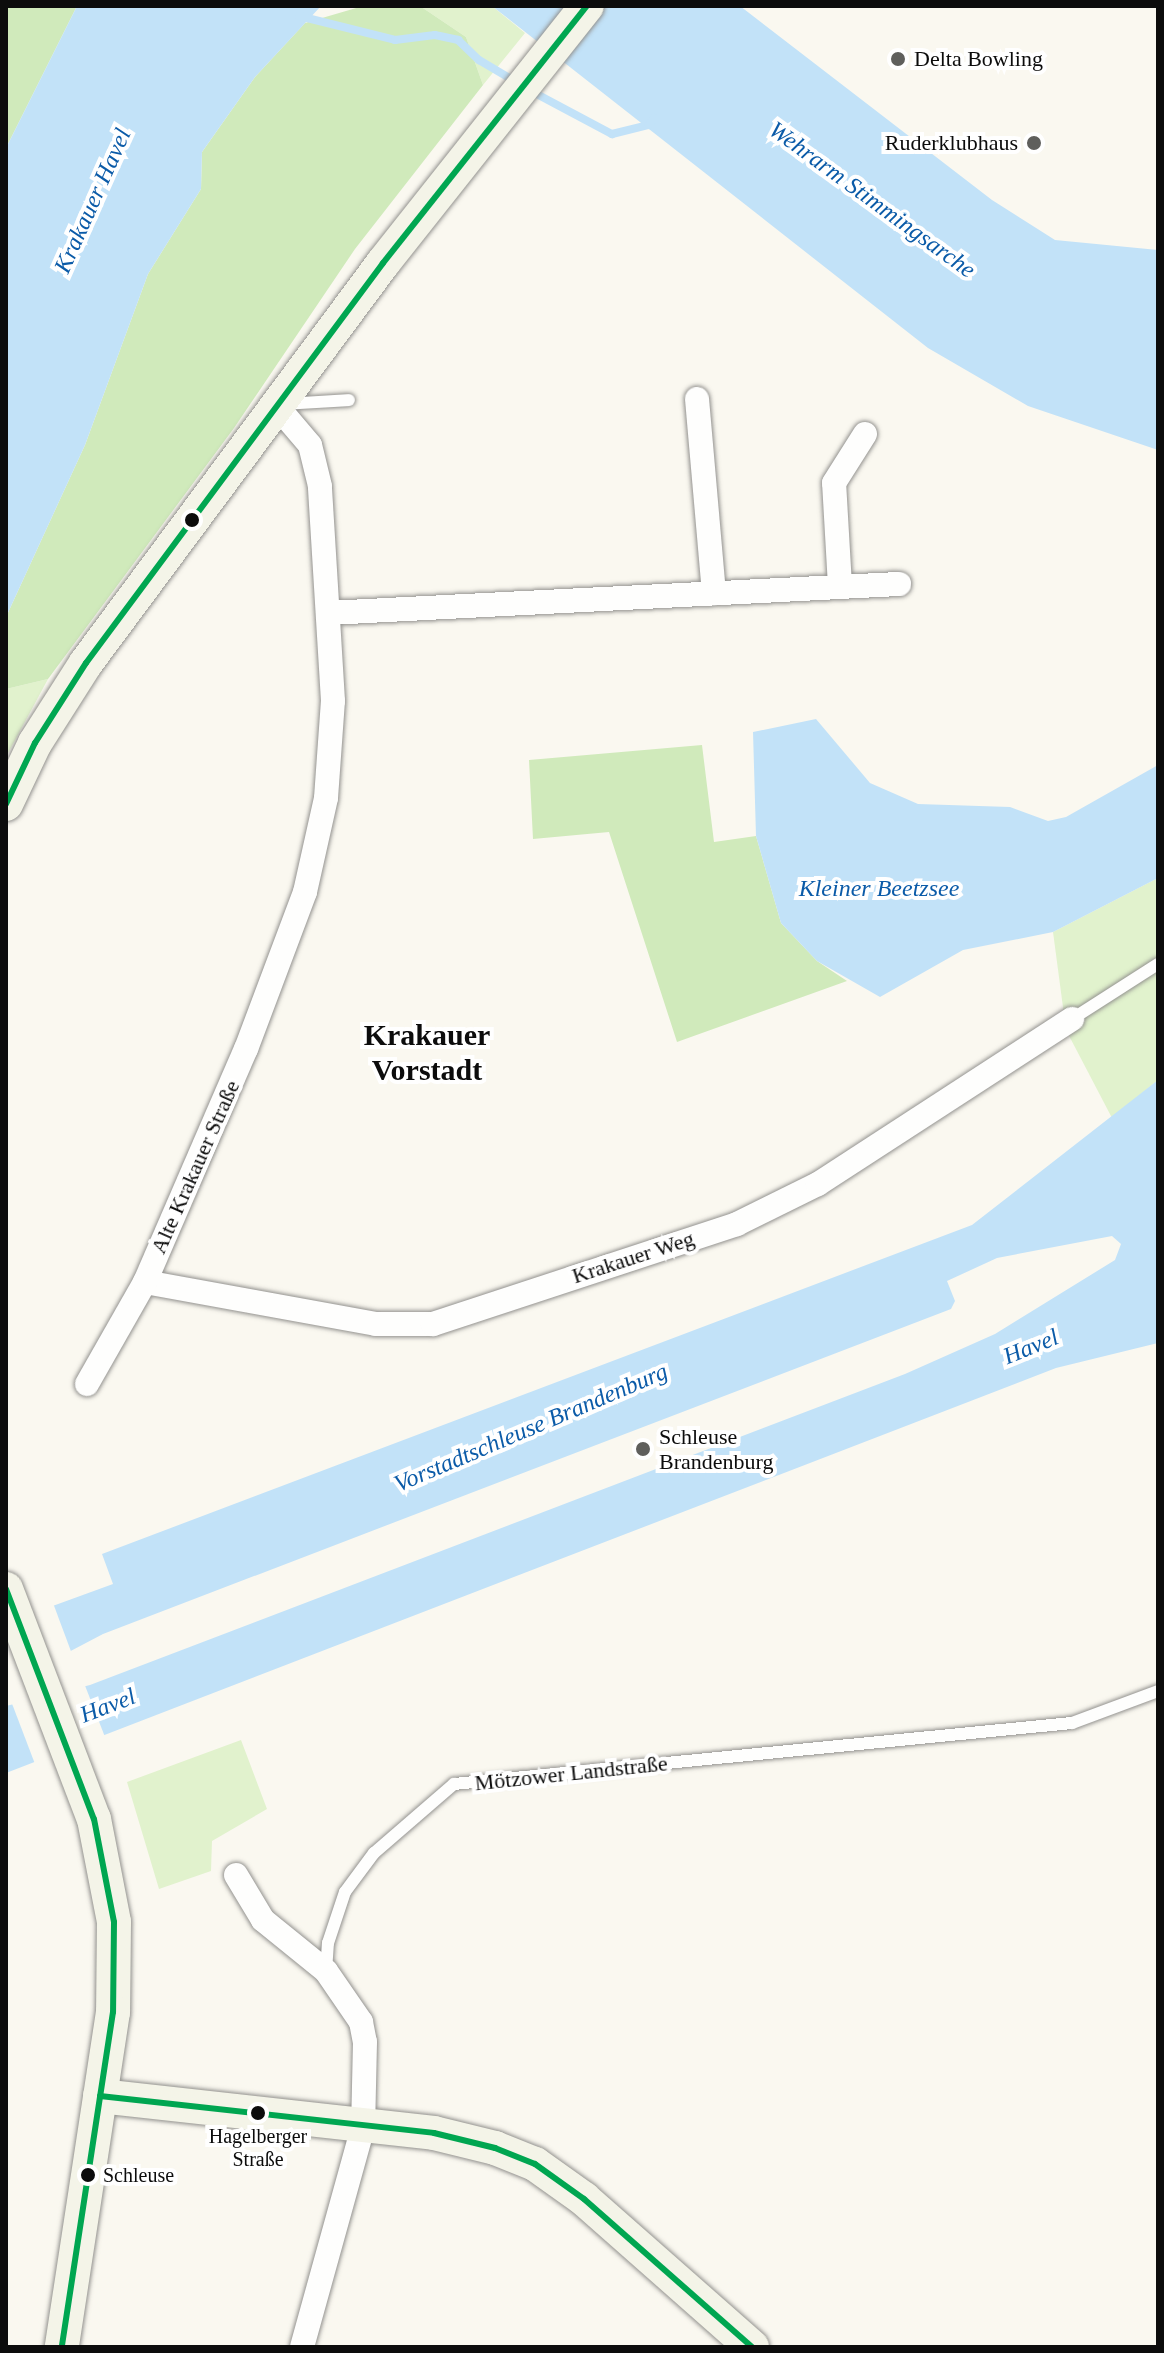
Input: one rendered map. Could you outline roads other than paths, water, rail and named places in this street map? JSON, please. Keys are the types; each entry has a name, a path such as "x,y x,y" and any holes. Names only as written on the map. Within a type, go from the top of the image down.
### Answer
{"main road":[{"path":"6,804 25,749 86,663 276,405 587,6"},
{"path":"6,1589 94,1819 108,1878 117,1967 62,2347"},
{"path":"100,2096 434,2133 535,2164 584,2199 752,2347"}],"street":[{"path":"697,399 714,593"},
{"name":"Alte Krakauer Straße","path":"87,1384 145,1282 246,1049 305,892 326,798 333,701 320,486 310,445 276,405"},
{"path":"840,586 834,483 865,434"},
{"path":"328,613 899,584"},
{"name":"Krakauer Weg","path":"145,1282 376,1324 433,1324 737,1224 818,1184 1072,1019"},
{"path":"236,1875 263,1920 326,1971 361,2022 363,2127 302,2347"}],"lane":[{"path":"276,405 349,400"},
{"path":"1072,1019 1158,964"},
{"name":"Mötzower Landstraße","path":"326,1971 328,1943 345,1892 374,1853 454,1784 922,1734 1072,1723 1158,1691"}],"water":[{"name":"Krakauer Havel","path":"77,6 321,6 255,77 202,152 201,189 148,274 85,445 6,617 6,148"},
{"name":"Wehrarm Stimmingsarche","path":"492,6 740,6 992,200 1055,240 1158,250 1158,450 1028,406 928,348"},
{"name":"Kleiner Beetzsee","path":"816,719 870,783 918,804 1010,807 1048,821 1066,817 1158,765 1158,878 1053,932 963,950 880,997 817,961 781,923 756,836 753,732"},
{"path":"1158,1080 1158,1343 1056,1368 6,1773 6,1706 90,1685 905,1374 995,1334 1115,1260 1121,1244 1112,1236 997,1258 947,1281 955,1301 951,1309 103,1634 6,1685 6,1623 113,1584 102,1554 972,1225"}],"waterway":[{"path":"299,16 395,40 435,35 458,40 479,60 516,82"},
{"path":"531,91 612,134 649,125 654,118"}],"place":[{"name":"Delta Bowling","path":"898,59"},
{"name":"Ruderklubhaus","path":"1034,143"},
{"name":"Schleuse Brandenburg","path":"643,1449"},
{"name":"Hagelberger Straße","path":"258,2113"},
{"name":"Schleuse","path":"88,2175"}],"district":[{"name":"Krakauer Vorstadt","path":"427,1052"}],"water label":[{"name":"Havel","path":"1031,1347"},
{"name":"Vorstadtschleuse Brandenburg","path":"531,1428"},
{"name":"Havel","path":"108,1706"}]}
